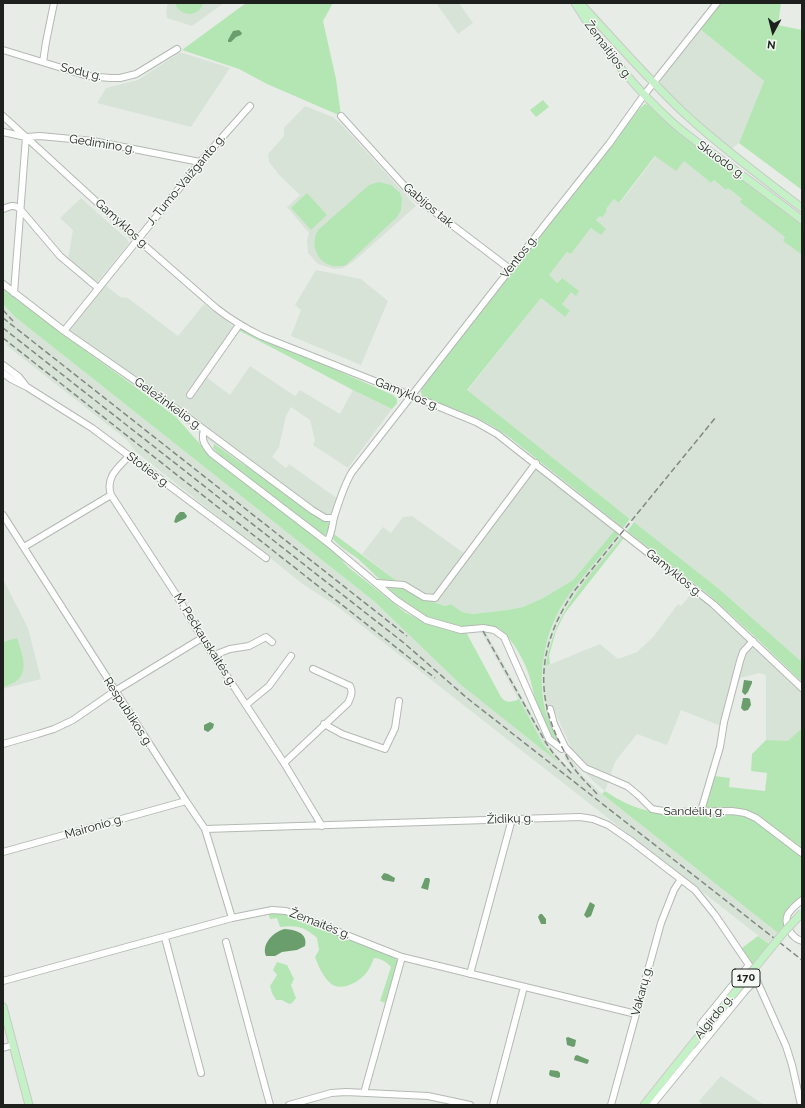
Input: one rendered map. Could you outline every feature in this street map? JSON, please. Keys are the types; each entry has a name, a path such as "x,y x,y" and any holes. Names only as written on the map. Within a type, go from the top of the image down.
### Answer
{"main road":[{"name":"Žemaitijos g.","path":"575,3 588,26 644,95"},
{"name":"Žemaitijos g.","path":"580,3 654,83"},
{"name":"Skuodo g.","path":"654,83 709,135 802,208"},
{"name":"Skuodo g.","path":"644,95 700,145 802,220"},
{"name":"Algirdo g.","path":"644,1105 784,932 802,912"},
{"path":"3,1008 29,1105"}],"street":[{"path":"43,62 54,3"},
{"name":"Ventos g.","path":"327,542 331,534 334,518 346,481 352,472 609,144 644,95 717,3"},
{"name":"Sodų g.","path":"3,50 88,76 120,78 136,74 144,70 177,49"},
{"name":"J. Tumo-Vaižganto g.","path":"64,331 200,162 250,106"},
{"name":"Gamyklos g.","path":"3,116 137,239 216,308 239,325 261,336 488,428 536,463 713,604 802,688"},
{"name":"Gabijos tak.","path":"341,116 361,136 409,191 423,204 510,269"},
{"name":"Gedimino g.","path":"3,132 26,137 40,136 93,141 200,162"},
{"path":"14,293 26,137"},
{"path":"3,209 12,205 20,209 60,256 98,288"},
{"name":"Geležinkelio g.","path":"3,284 64,331 204,430 312,510 325,518 334,518"},
{"path":"190,395 239,325"},
{"name":"Stoties g.","path":"3,365 19,377 28,387"},
{"name":"Stoties g.","path":"3,373 11,379 28,387 92,428 266,558"},
{"path":"204,430 202,437 205,446 211,453 327,542 396,600 426,620 461,630 484,628 494,630 504,637 549,739 562,748 565,747"},
{"path":"24,547 111,495 109,483 111,477 129,456"},
{"path":"377,583 404,586 424,597 435,598 536,463"},
{"name":"M. Pečkauskaitės g.","path":"111,495 284,763 322,826"},
{"name":"Respublikos g.","path":"3,515 6,525 24,547 205,830 232,918"},
{"path":"214,655 230,649 249,646 266,637 272,642"},
{"path":"3,744 54,729 93,707 115,691 202,638"},
{"path":"701,811 720,747 740,661 743,652 753,641"},
{"path":"246,706 269,686 291,656"},
{"path":"284,763 348,703 352,696 350,686 313,669"},
{"path":"324,724 342,734 385,749 395,728 399,701"},
{"name":"Sandėlių g.","path":"550,709 554,724 565,747 585,768 627,786 652,809 669,812 732,811 751,815 772,829 802,853"},
{"name":"Maironio g.","path":"3,852 186,801"},
{"name":"Židikų g.","path":"205,830 580,817 594,819 617,831 695,890 715,915 751,967 786,1046 802,1105"},
{"path":"470,974 512,819"},
{"name":"Vakarų g.","path":"611,1105 661,923 680,879"},
{"path":"802,900 788,913 787,924 793,936 802,941"},
{"name":"Žemaitės g.","path":"3,982 165,938 232,918 272,910 286,911 402,957 636,1014"},
{"path":"165,938 201,1073"},
{"path":"226,942 270,1105"},
{"path":"364,1093 402,957"},
{"path":"701,1024 751,967"},
{"path":"652,1105 745,991 757,981"},
{"path":"492,1105 524,987"},
{"path":"3,1048 13,1045"},
{"path":"289,1105 331,1093 346,1092 428,1096 470,1105"}],"shaded area":[{"path":"168,3 224,3 192,26 167,18 166,11"},
{"path":"175,3 203,3 198,11 189,14 180,11"},
{"path":"246,3 333,3 323,21 336,79 341,116 267,84 239,69 182,50"},
{"path":"436,3 459,3 473,23 458,34"},
{"path":"721,3 781,3 778,25 802,30 802,190 739,143 764,81 700,29"},
{"path":"700,29 764,81 739,143 731,149 661,86 660,82 663,77"},
{"path":"239,30 242,33 241,35 236,37 231,42 228,42 233,31"},
{"path":"179,53 230,68 191,127 97,103 106,88 138,80"},
{"path":"543,100 549,107 536,117 530,110"},
{"path":"645,104 651,106 696,145 802,225 802,255 783,241 785,237 740,202 742,199 728,188 726,190 714,180 711,183 684,161 676,171 655,156 619,203 614,199 606,209 607,211 602,218 600,216 596,220 606,229 601,235 591,228 571,254 567,252 549,275 557,283 562,278 579,291 576,296 571,292 562,304 570,311 565,317 541,298 467,390 630,519 623,528 509,437 479,419 425,398 421,393 425,383 639,109"},
{"path":"305,106 333,117 342,125 416,206 353,262 343,268 334,269 318,264 308,253 307,241 309,233 287,207 300,195 280,176 269,162 268,154 284,136 284,128"},
{"path":"656,156 684,161 711,183 714,180 726,190 728,188 742,199 741,202 786,237 783,241 802,255 802,662 718,588 467,391 541,298 565,317 570,311 562,304 561,278 557,283 548,276 568,251 571,254 592,227 601,235 596,221 600,216 602,218 607,211 606,209 614,199 620,203"},
{"path":"379,182 391,185 400,193 402,199 401,210 397,217 346,265 330,265 324,262 319,257 314,244 318,230 369,185"},
{"path":"307,193 327,215 311,230 291,208"},
{"path":"81,198 127,239 129,243 96,284 68,259 73,230 60,218"},
{"path":"316,270 361,279 388,301 361,365 291,336 301,310 295,305"},
{"path":"104,284 120,297 128,298 178,336 204,304 238,330 205,376 230,395 250,366 295,396 300,390 340,414 353,390 392,409 348,468 313,445 315,441 310,420 291,407 286,416 279,447 272,457 286,468 289,464 338,499 329,523 309,511 260,474 244,465 214,444 63,334"},
{"path":"3,288 176,417 209,454 304,527 336,553 348,567 406,613 432,625 466,632 501,697 509,702 519,699 543,744 558,762 461,685 375,602 15,317 3,304"},
{"path":"3,304 15,317 375,602 461,685 556,760 543,744 481,631 484,629 547,742 562,762 575,773 564,757 568,755 582,775 602,794 778,933 769,944 338,607 304,585 135,451 127,440 6,345 8,344 3,340"},
{"path":"241,328 393,395 397,399 397,403 392,409 238,330"},
{"path":"214,444 244,465 260,474 309,511 329,523 328,532 326,535 321,535 273,496 224,460 213,448"},
{"path":"535,467 614,531 573,580 543,598 523,607 507,610 473,614 462,612 451,604 445,606 403,589 398,582 362,554 383,527 391,533 403,517 412,516 468,556"},
{"path":"180,512 184,512 187,516 176,523 174,522 176,516"},
{"path":"634,522 718,588 802,662 802,682 709,595 627,531"},
{"path":"614,531 619,534 579,581 565,601 557,615 546,646 542,677 545,709 559,743 547,729 539,712 529,675 521,657 511,640 502,631 489,626 464,627 452,625 431,620 421,615 402,601 357,558 341,547 333,539 334,534 398,582 403,589 445,606 451,604 462,612 473,614 523,607 543,598 573,580"},
{"path":"619,534 622,537 574,595 566,607 550,642 546,666 600,644 618,659 637,652 653,637 678,604 681,606 693,592 719,614 802,693 802,728 788,742 766,740 766,675 759,673 740,678 726,728 681,710 667,745 637,734 615,762 605,791 580,767 554,710 549,711 560,742 559,743 546,710 543,694 543,658 546,646 556,618 573,588"},
{"path":"622,537 624,538 565,613 556,631 549,656 550,664 546,666 556,629 564,612 585,581"},
{"path":"3,579 28,628 41,679 3,689"},
{"path":"17,638 22,654 24,668 18,679 12,684 3,687 3,642"},
{"path":"744,680 752,681 748,692 745,695 742,692"},
{"path":"743,698 750,699 751,705 748,710 744,711 741,708"},
{"path":"210,722 214,724 213,728 208,732 204,730 204,725"},
{"path":"802,728 802,896 787,912 784,926 778,933 602,794 605,791 617,799 640,809 652,812 704,815 714,776 730,778 729,787 765,791 767,773 751,771 752,754 766,740 788,741"},
{"path":"384,873 395,878 394,882 383,880 381,877"},
{"path":"425,878 429,878 430,880 428,890 421,888"},
{"path":"590,902 595,905 591,916 587,918 584,915"},
{"path":"277,912 288,914 393,957 398,961 385,1003 380,1001 391,967 388,963 374,958 368,970 359,980 343,987 333,985 324,976 315,957 319,950 317,938 304,929 291,926 280,927 277,918 270,919 268,913"},
{"path":"542,914 546,919 546,924 541,924 538,917"},
{"path":"285,929 297,931 303,935 305,938 305,946 297,950 282,952 275,956 266,956 265,947 267,943 273,935"},
{"path":"758,936 769,944 753,964 742,948"},
{"path":"277,962 287,965 294,979 291,985 296,998 289,1004 282,1000 276,1000 270,986 277,975 273,970"},
{"path":"568,1037 576,1040 575,1046 573,1047 567,1045 566,1038"},
{"path":"577,1055 589,1060 588,1063 574,1060 575,1056"},
{"path":"550,1070 558,1071 560,1073 560,1077 550,1076"},
{"path":"721,1076 761,1103 767,1105 703,1105 699,1101"}],"railway":[{"path":"3,310 13,321"},
{"path":"3,318 407,636"},
{"path":"3,328 404,643 467,698 802,960"},
{"path":"3,338 435,678"},
{"path":"597,794 571,764 557,737 550,717 545,698 544,680 545,661 549,643 555,625 575,590 716,417"},
{"path":"483,631 546,743 573,775"}]}
